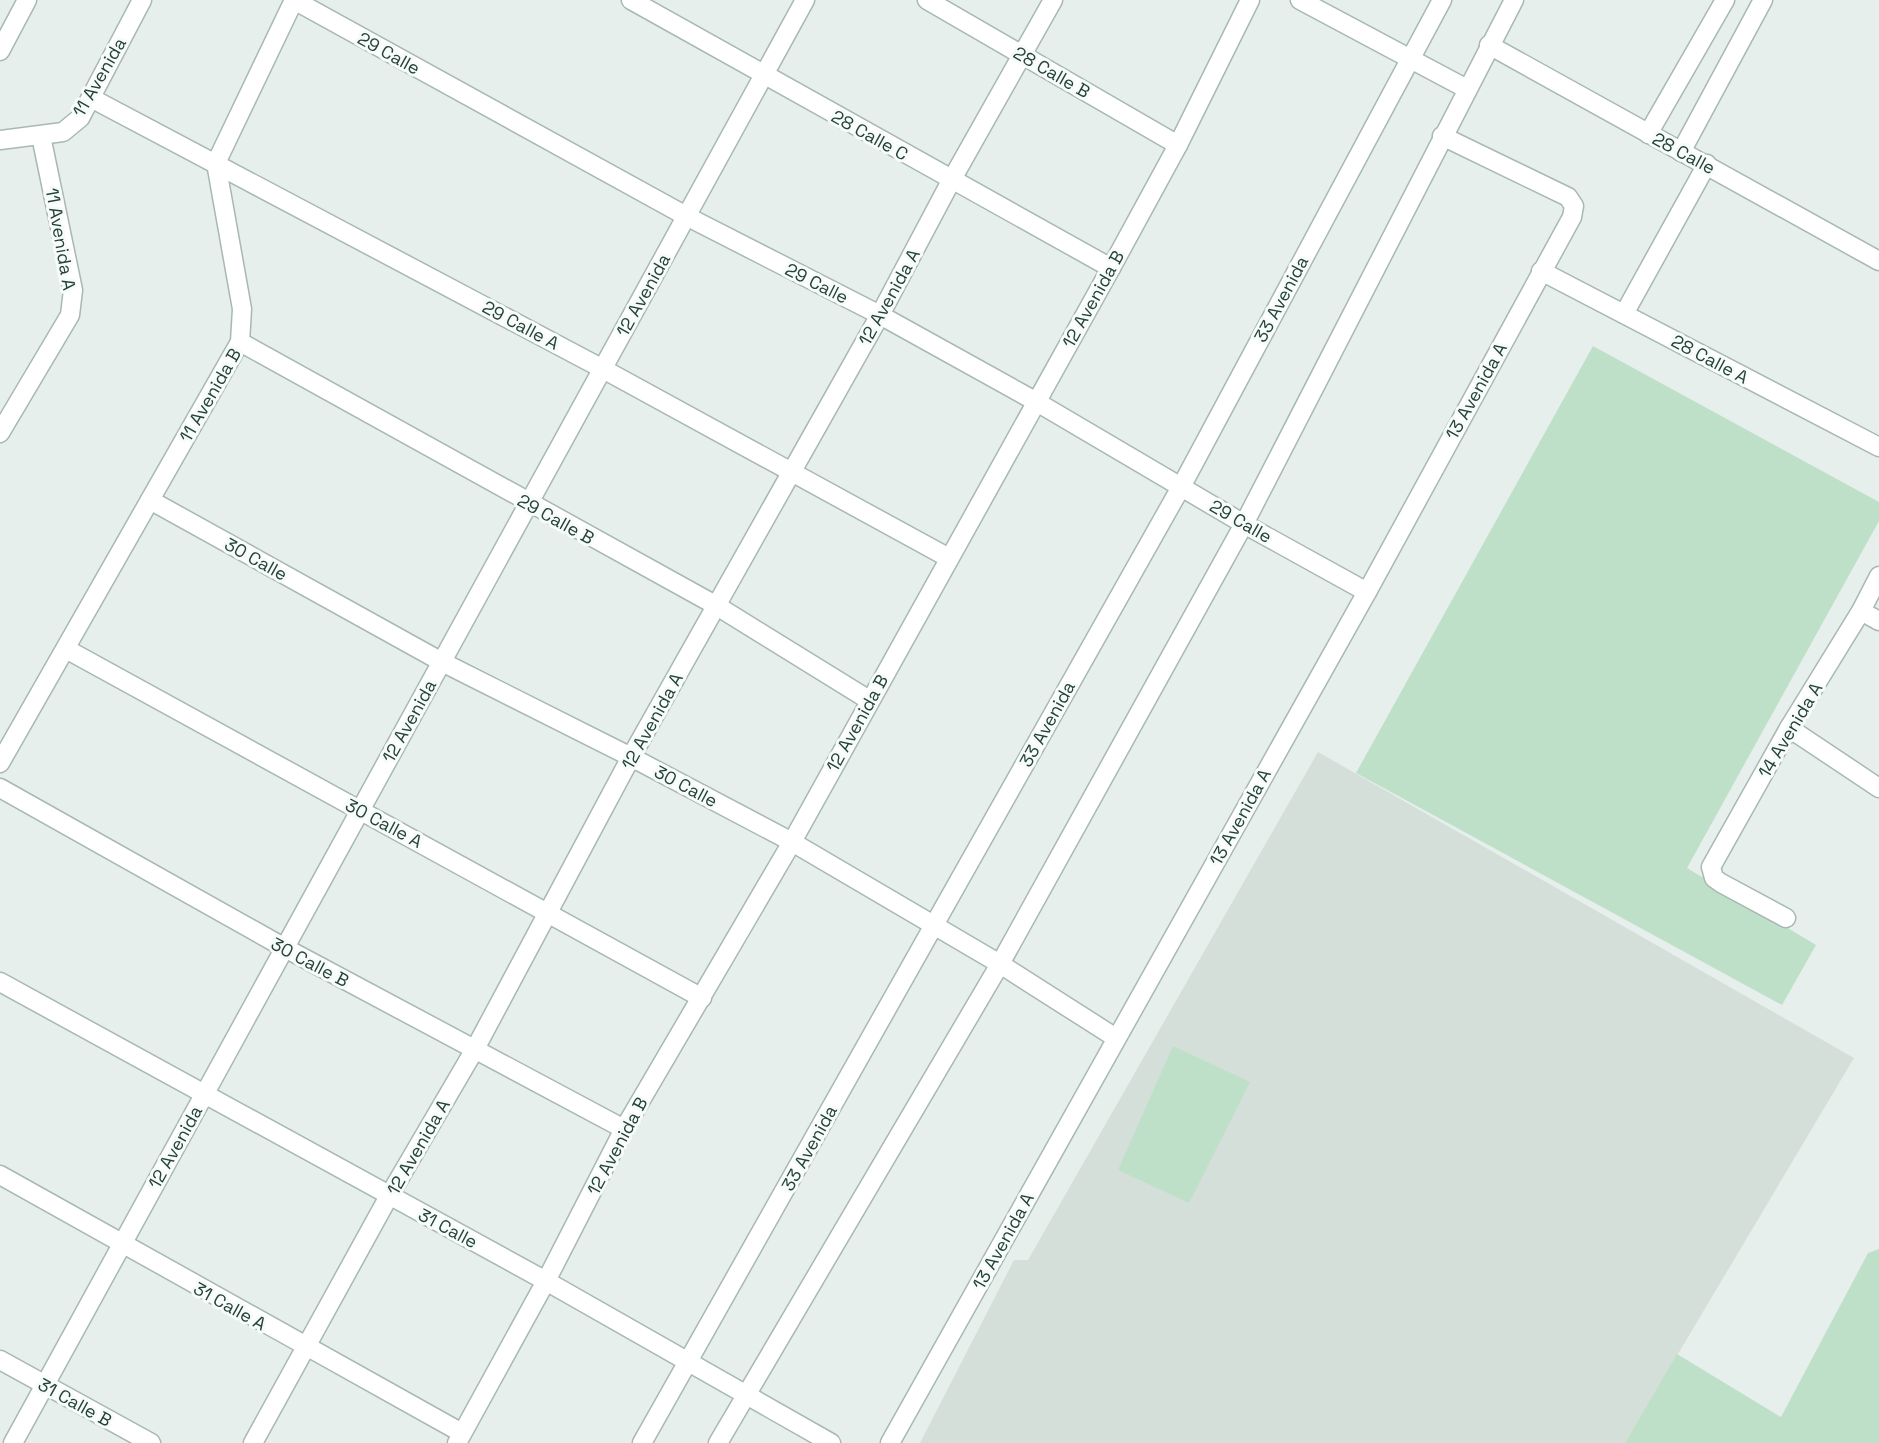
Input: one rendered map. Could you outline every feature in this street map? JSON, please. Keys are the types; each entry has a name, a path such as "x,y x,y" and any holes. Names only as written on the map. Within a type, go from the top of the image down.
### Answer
{"street":[{"path":"0,51 27,0"},
{"name":"11 Avenida","path":"40,136 63,132 80,118 142,0"},
{"path":"216,162 294,0"},
{"name":"29 Calle","path":"294,0 686,216 880,315 1035,401 1244,524 1367,592"},
{"name":"28 Calle C","path":"631,0 951,181 1111,268"},
{"name":"12 Avenida","path":"13,1443 805,0"},
{"name":"28 Calle B","path":"927,0 1178,146"},
{"name":"12 Avenida A","path":"253,1443 389,1196 475,1049 631,757 880,315 951,181 1053,0"},
{"name":"12 Avenida B","path":"460,1438 546,1281 624,1129 792,842 1035,401 1111,268 1178,146 1250,0"},
{"path":"1300,0 1467,89"},
{"name":"33 Avenida","path":"642,1443 1180,487 1442,0"},
{"path":"718,1443 1000,964 1244,524 1514,0"},
{"path":"1648,134 1725,0"},
{"path":"1682,152 1763,0"},
{"name":"28 Calle","path":"1489,45 1879,261"},
{"name":"29 Calle A","path":"91,98 216,162 603,369 949,558"},
{"path":"0,140 40,136"},
{"name":"11 Avenida A","path":"0,433 70,315 73,290 40,136"},
{"name":"13 Avenida A","path":"890,1443 1367,592 1572,217 1574,206 1569,197 1443,136"},
{"name":"11 Avenida B","path":"0,763 240,342 242,309 216,162"},
{"path":"1624,314 1707,164"},
{"name":"28 Calle A","path":"1541,271 1879,447"},
{"name":"29 Calle B","path":"240,342 528,504 717,606 869,700"},
{"name":"30 Calle","path":"150,500 442,662 631,757 792,842 1000,964 1116,1038"},
{"name":"14 Avenida A","path":"1786,918 1721,883 1714,878 1711,867 1789,728 1861,611 1879,576"},
{"path":"1861,611 1879,621"},
{"name":"30 Calle A","path":"66,648 548,911 702,998"},
{"path":"1789,728 1879,788"},
{"name":"30 Calle B","path":"0,788 285,948 624,1129"},
{"name":"31 Calle","path":"0,982 546,1281 831,1443"},
{"name":"31 Calle A","path":"0,1175 460,1438"},
{"name":"31 Calle B","path":"0,1360 151,1443"}],"shaded area":[{"path":"1318,752 1854,1058 1625,1443 920,1443 1014,1260 1028,1260"}],"green space":[{"path":"1593,346 1879,502 1879,521 1687,868 1816,945 1782,1005 1356,773"},
{"path":"1173,1046 1250,1082 1189,1203 1118,1170"},
{"path":"1879,1249 1879,1443 1625,1443 1677,1354 1781,1417 1868,1253"}]}
